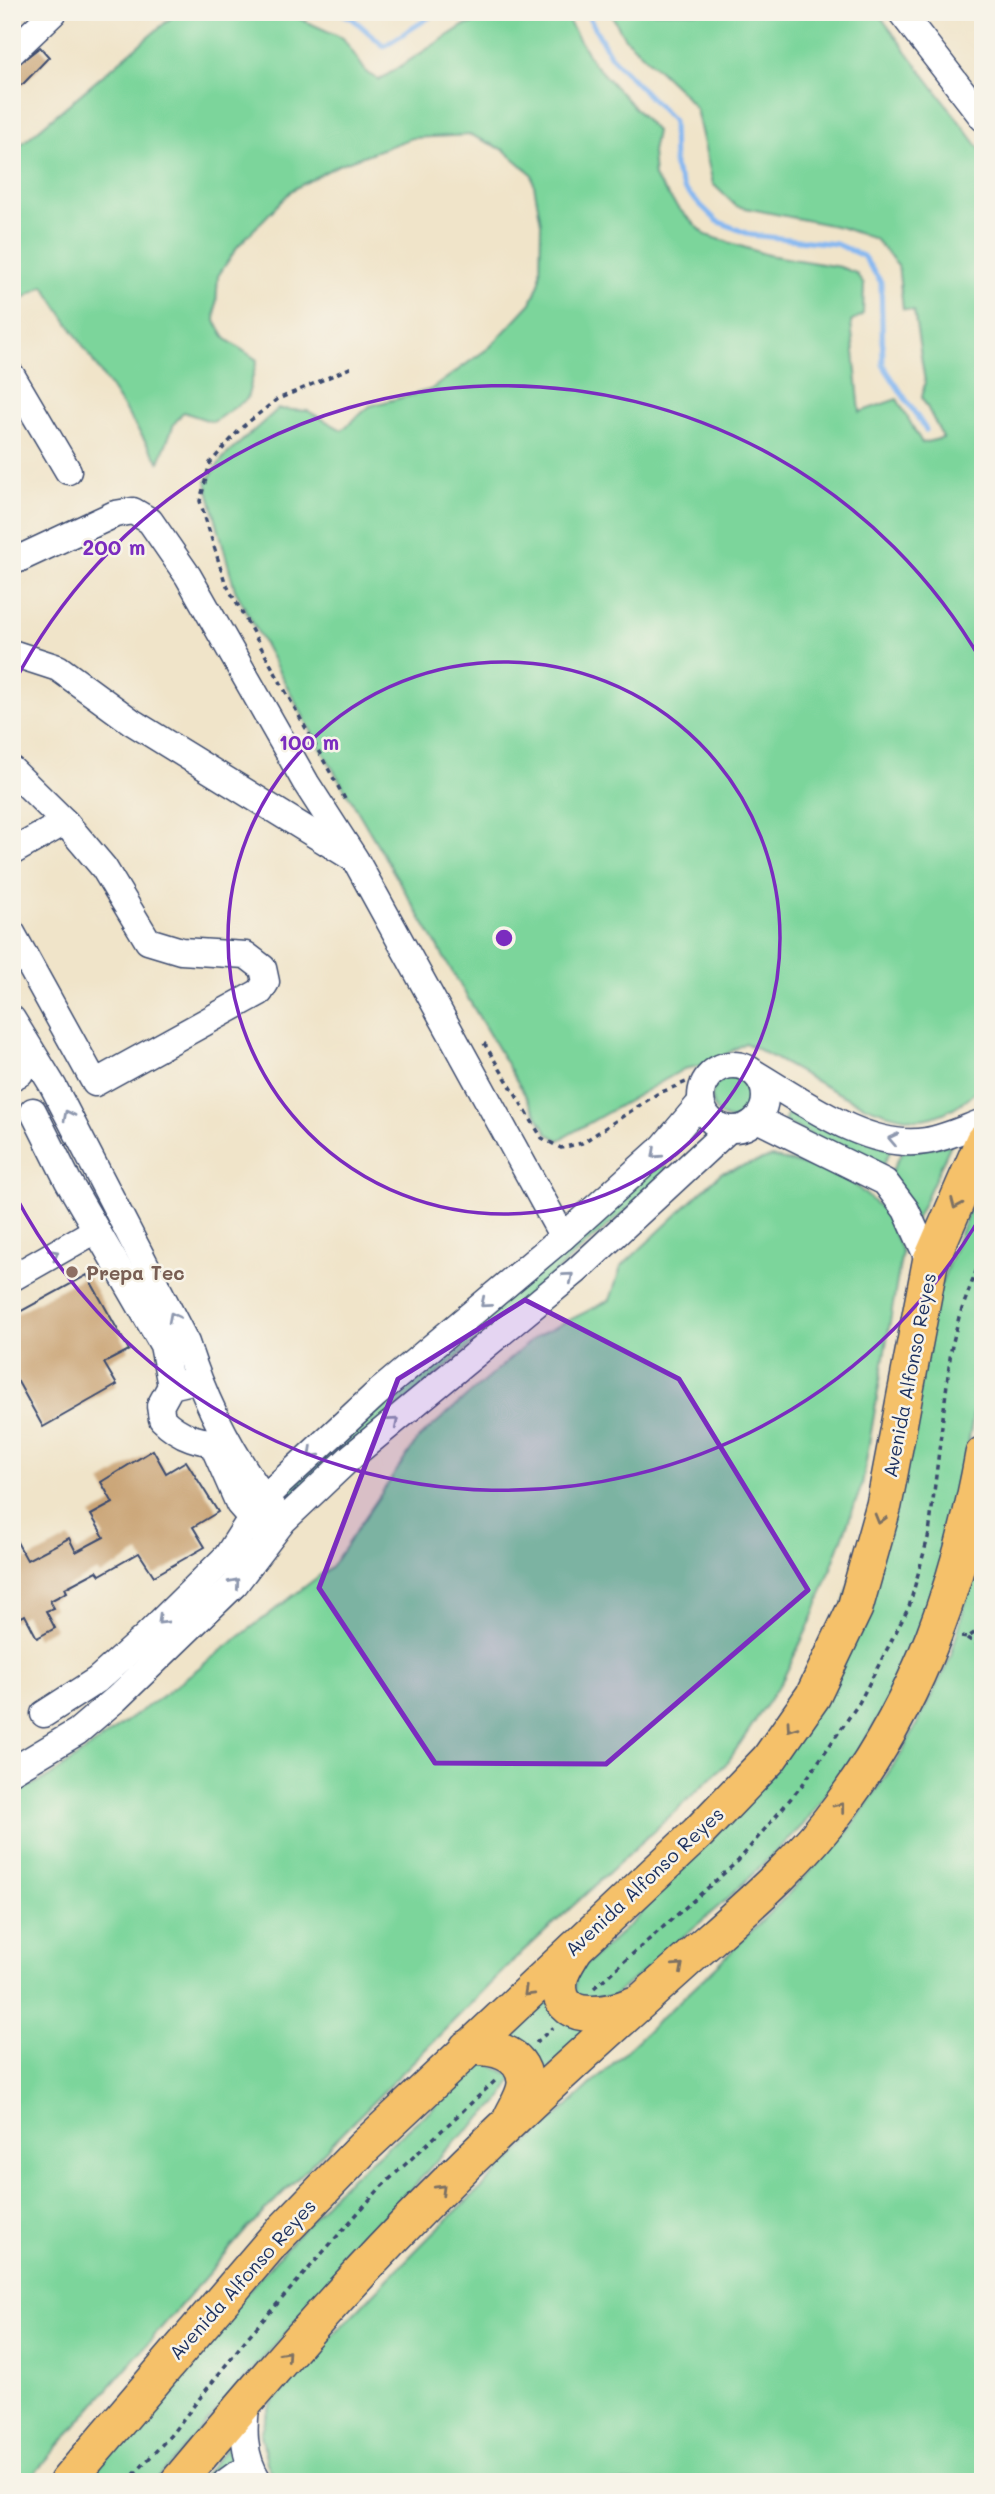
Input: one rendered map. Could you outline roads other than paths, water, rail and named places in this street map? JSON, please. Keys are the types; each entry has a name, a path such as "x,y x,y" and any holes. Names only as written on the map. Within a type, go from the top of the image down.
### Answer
{"main road":[{"name":"Avenida Alfonso Reyes","path":"67,2482 273,2241 364,2147 467,2048 698,1833 769,1759 813,1696 855,1608 884,1505 930,1263 983,1141"},
{"path":"178,2482 247,2399 407,2222 507,2124 779,1877 841,1806 880,1749 911,1693 938,1631 974,1501 983,1454"},
{"path":"578,1943 560,1978 564,1999 571,2008 582,2013 602,2015 642,2001"},
{"path":"467,2048 496,2049 507,2053 522,2069 526,2082 523,2095 507,2124"}],"street":[{"path":"12,52 54,12"},
{"path":"901,12 983,118"},
{"path":"12,376 19,404 68,471"},
{"path":"12,562 115,514 133,511 150,521 188,576 306,783 355,859 563,1237"},
{"path":"12,653 58,668 132,722 355,859"},
{"path":"12,770 65,822 104,867 148,941 181,951 246,955 263,968 265,988 95,1083 12,933"},
{"path":"12,852 65,822"},
{"path":"19,1037 16,1075 51,1082"},
{"path":"19,1037 51,1082 186,1343 219,1442 257,1509 276,1529"},
{"path":"728,1130 713,1123 701,1102 701,1090 713,1071 736,1065 847,1127 901,1141 925,1142 983,1122"},
{"path":"12,1771 77,1732 116,1699 235,1584 276,1529 352,1456 576,1271 728,1130 748,1126 757,1119 764,1108 766,1096 756,1074"},
{"path":"51,1082 23,1119 96,1230 163,1345 171,1386 160,1406 162,1419 183,1436 219,1442"},
{"path":"44,1714 97,1680 227,1556 257,1509 375,1395 563,1237 663,1147 701,1102"},
{"path":"757,1119 885,1182 906,1210 930,1263"},
{"path":"12,1278 96,1230"},
{"path":"171,1386 197,1380"},
{"path":"97,1680 116,1699"},
{"path":"226,2482 237,2474 256,2477 243,2433 247,2399"}],"waterway":[{"path":"339,12 353,19 384,46 438,12"},
{"path":"586,12 611,57 673,121 674,167 684,189 717,221 751,235 836,244 863,256 881,282 883,365 926,430"}],"place":[{"name":"Prepa Tec","path":"72,1272"}]}
